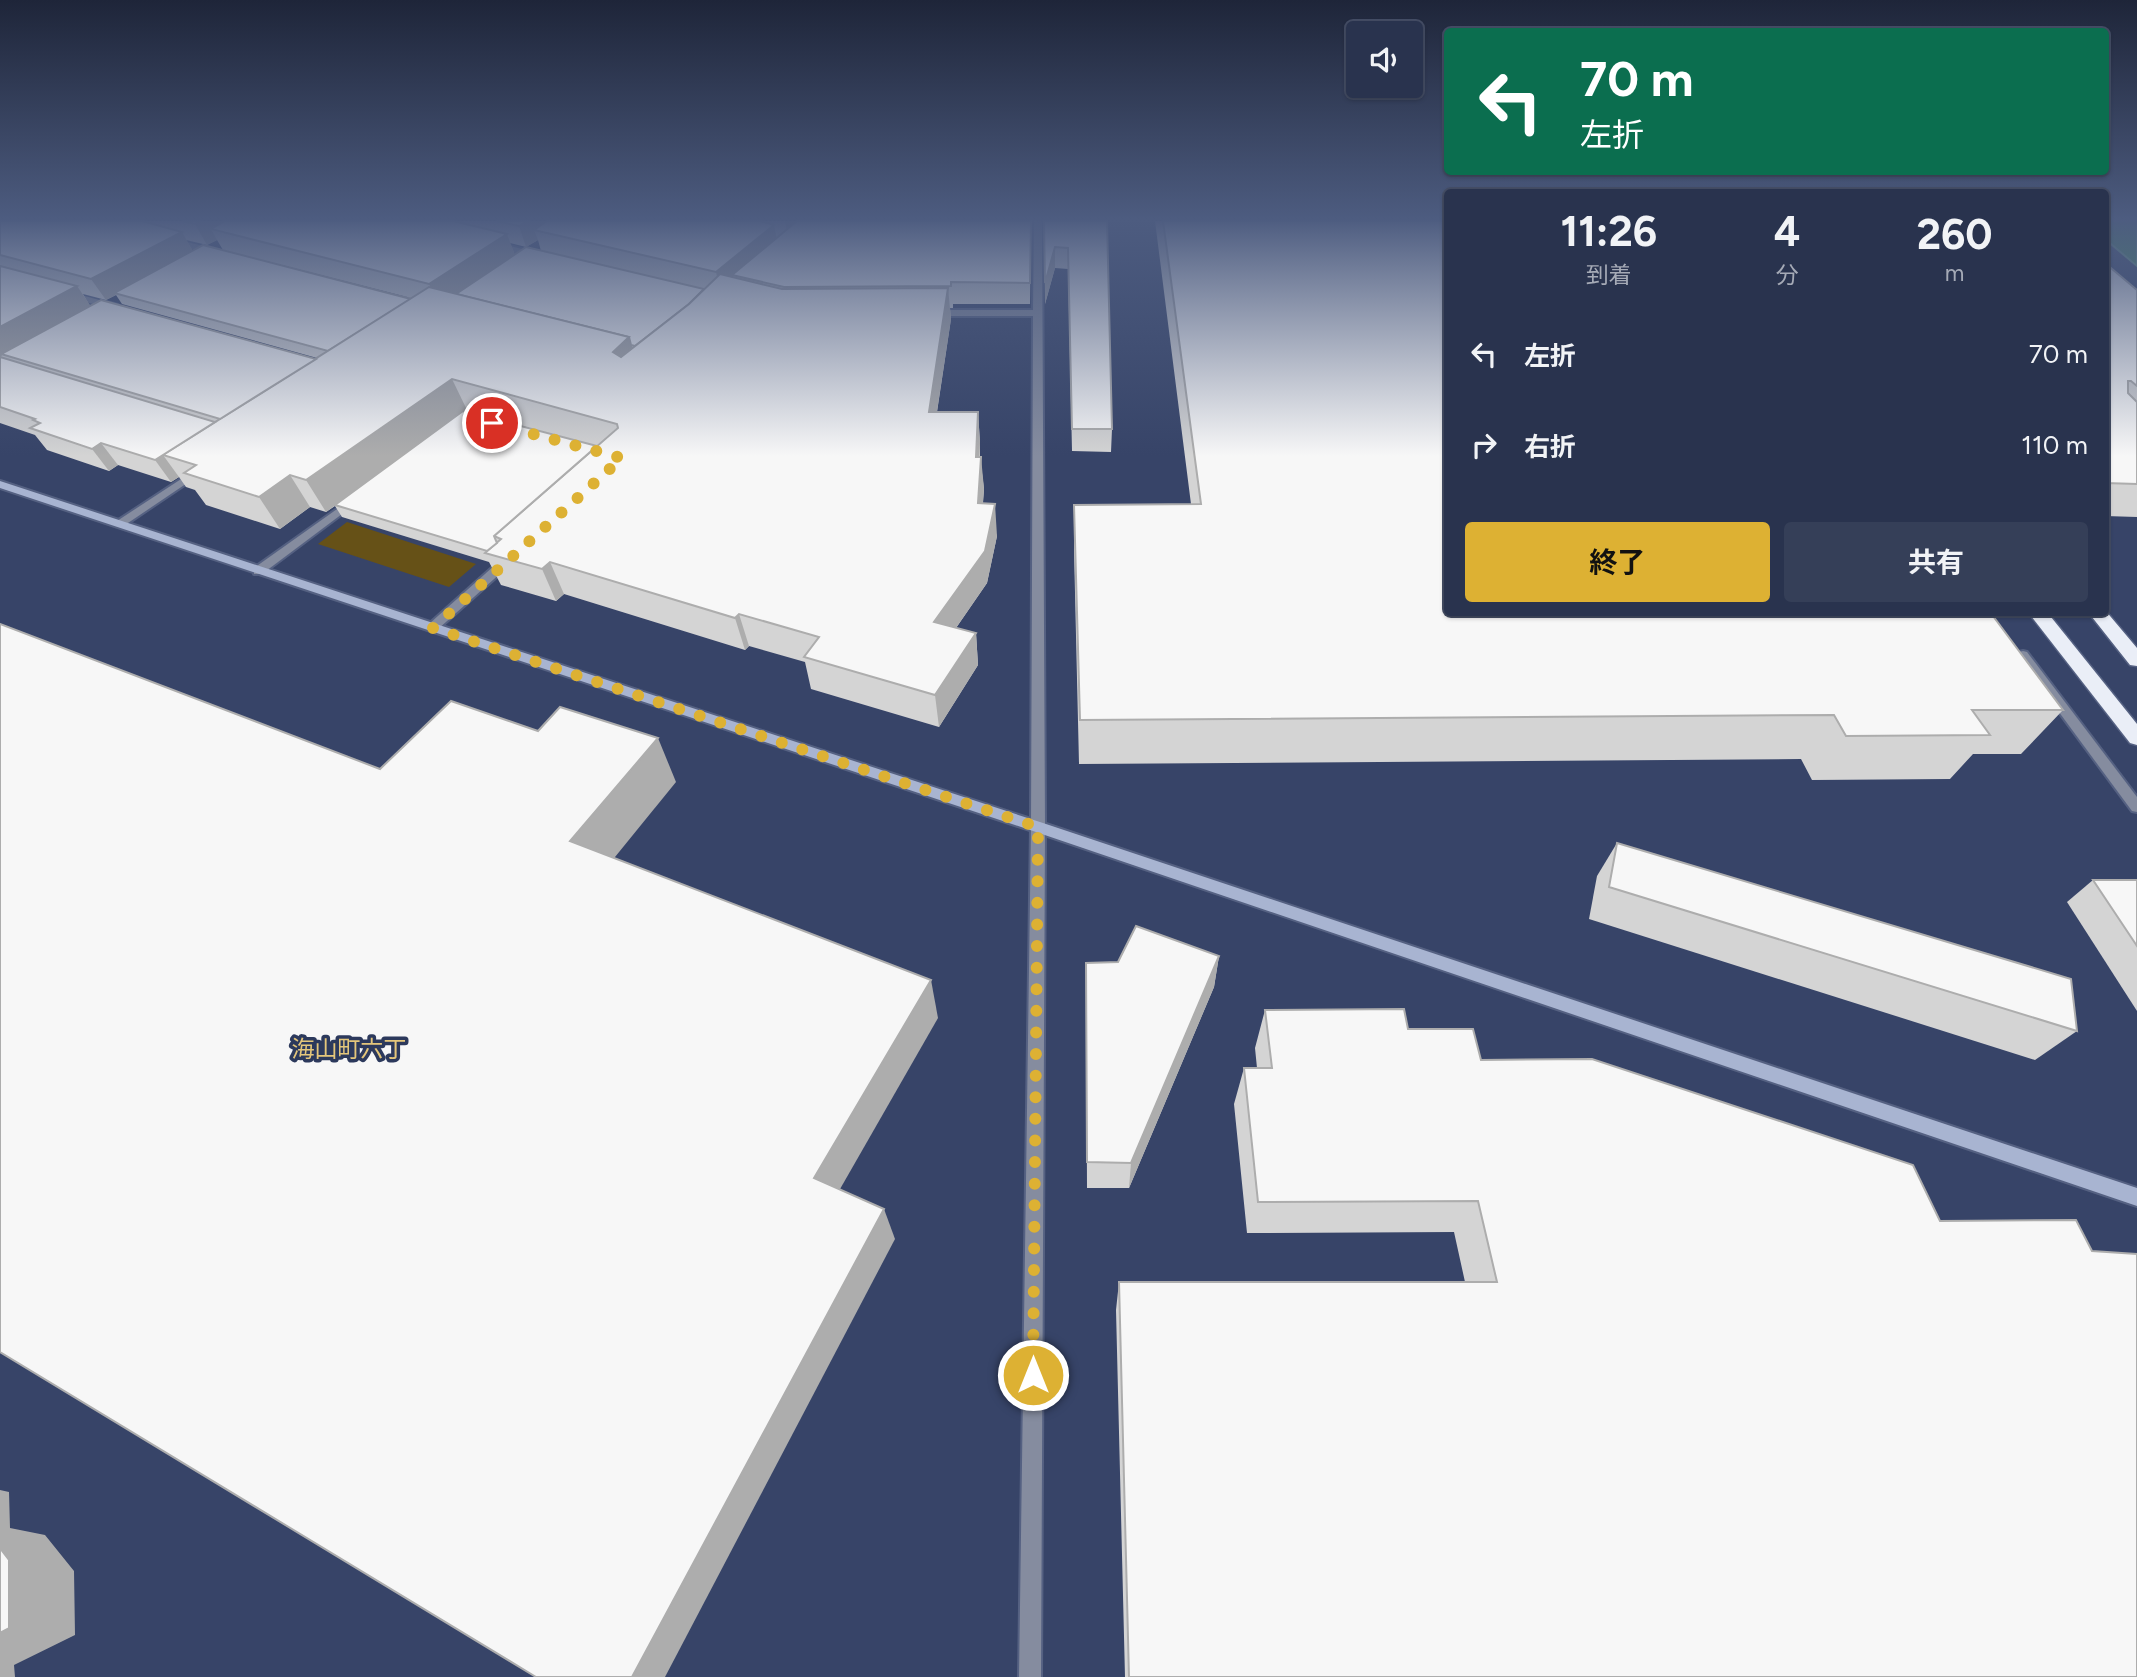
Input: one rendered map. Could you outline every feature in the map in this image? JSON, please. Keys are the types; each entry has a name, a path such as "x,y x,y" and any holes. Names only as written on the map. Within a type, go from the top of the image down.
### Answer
{"highway":[{"path":"2040,616 2137,737"},
{"path":"2100,616 2137,660"}],"street":[{"path":"87,299 108,305 121,304"},
{"path":"1030,1677 1038,827 1037,299"},
{"path":"96,312 108,305"},
{"path":"927,313 1037,313"},
{"path":"121,523 209,464"},
{"path":"0,484 1038,827 2137,1197"},
{"path":"258,570 368,489"},
{"path":"433,628 513,556"},
{"path":"2015,645 2137,807"}],"shaded area":[{"path":"347,522 476,564 449,587 318,544"}],"building":[{"path":"0,299 52,299 0,327"},
{"path":"137,299 411,299 328,351"},
{"path":"410,299 478,299 629,337 613,352 621,357 694,299 946,299 929,412 978,412 976,457 981,457 978,503 995,504 985,551 934,622 976,633 935,695 804,657 819,637 739,614 735,618 550,562 542,569 485,553 501,539 494,536 618,428 617,424 452,379 306,480 290,475 259,497 184,473 196,465 163,455"},
{"path":"477,299 694,299 635,346 631,345 629,337"},
{"path":"1069,299 1109,299 1112,429 1072,429"},
{"path":"1174,299 1444,299 1444,616 1993,616 2063,710 1972,710 1990,735 1846,736 1834,715 1080,720 1074,505 1201,504"},
{"path":"2109,299 2137,299 2137,386 2128,381 2128,393 2137,402 2137,484 2109,483"},
{"path":"101,300 316,359 220,419 1,354"},
{"path":"0,357 215,422 155,460 101,443 92,449 30,428 40,423 0,407"},
{"path":"463,411 597,446 494,536 497,543 487,551 335,505"},
{"path":"0,624 380,769 451,701 538,731 560,707 658,738 570,841 931,980 814,1178 884,1209 632,1677 536,1677 0,1352"},
{"path":"1617,843 2071,979 2077,1031 1609,887"},
{"path":"2093,880 2137,880 2137,946"},
{"path":"1136,926 1219,956 1131,1163 1087,1162 1086,963 1118,962"},
{"path":"1404,1009 1408,1029 1473,1029 1481,1060 1592,1059 1913,1165 1940,1221 2076,1220 2092,1251 2137,1254 2137,1677 1129,1677 1119,1282 1497,1282 1478,1201 1258,1202 1244,1068 1272,1068 1265,1010"},
{"path":"0,1548 9,1560 9,1628 0,1633"}],"district":[{"name":"海山町六丁","path":"349,1049"}],"route":[{"path":"492,423 622,458 433,628 1038,827 1033,1375"}]}
